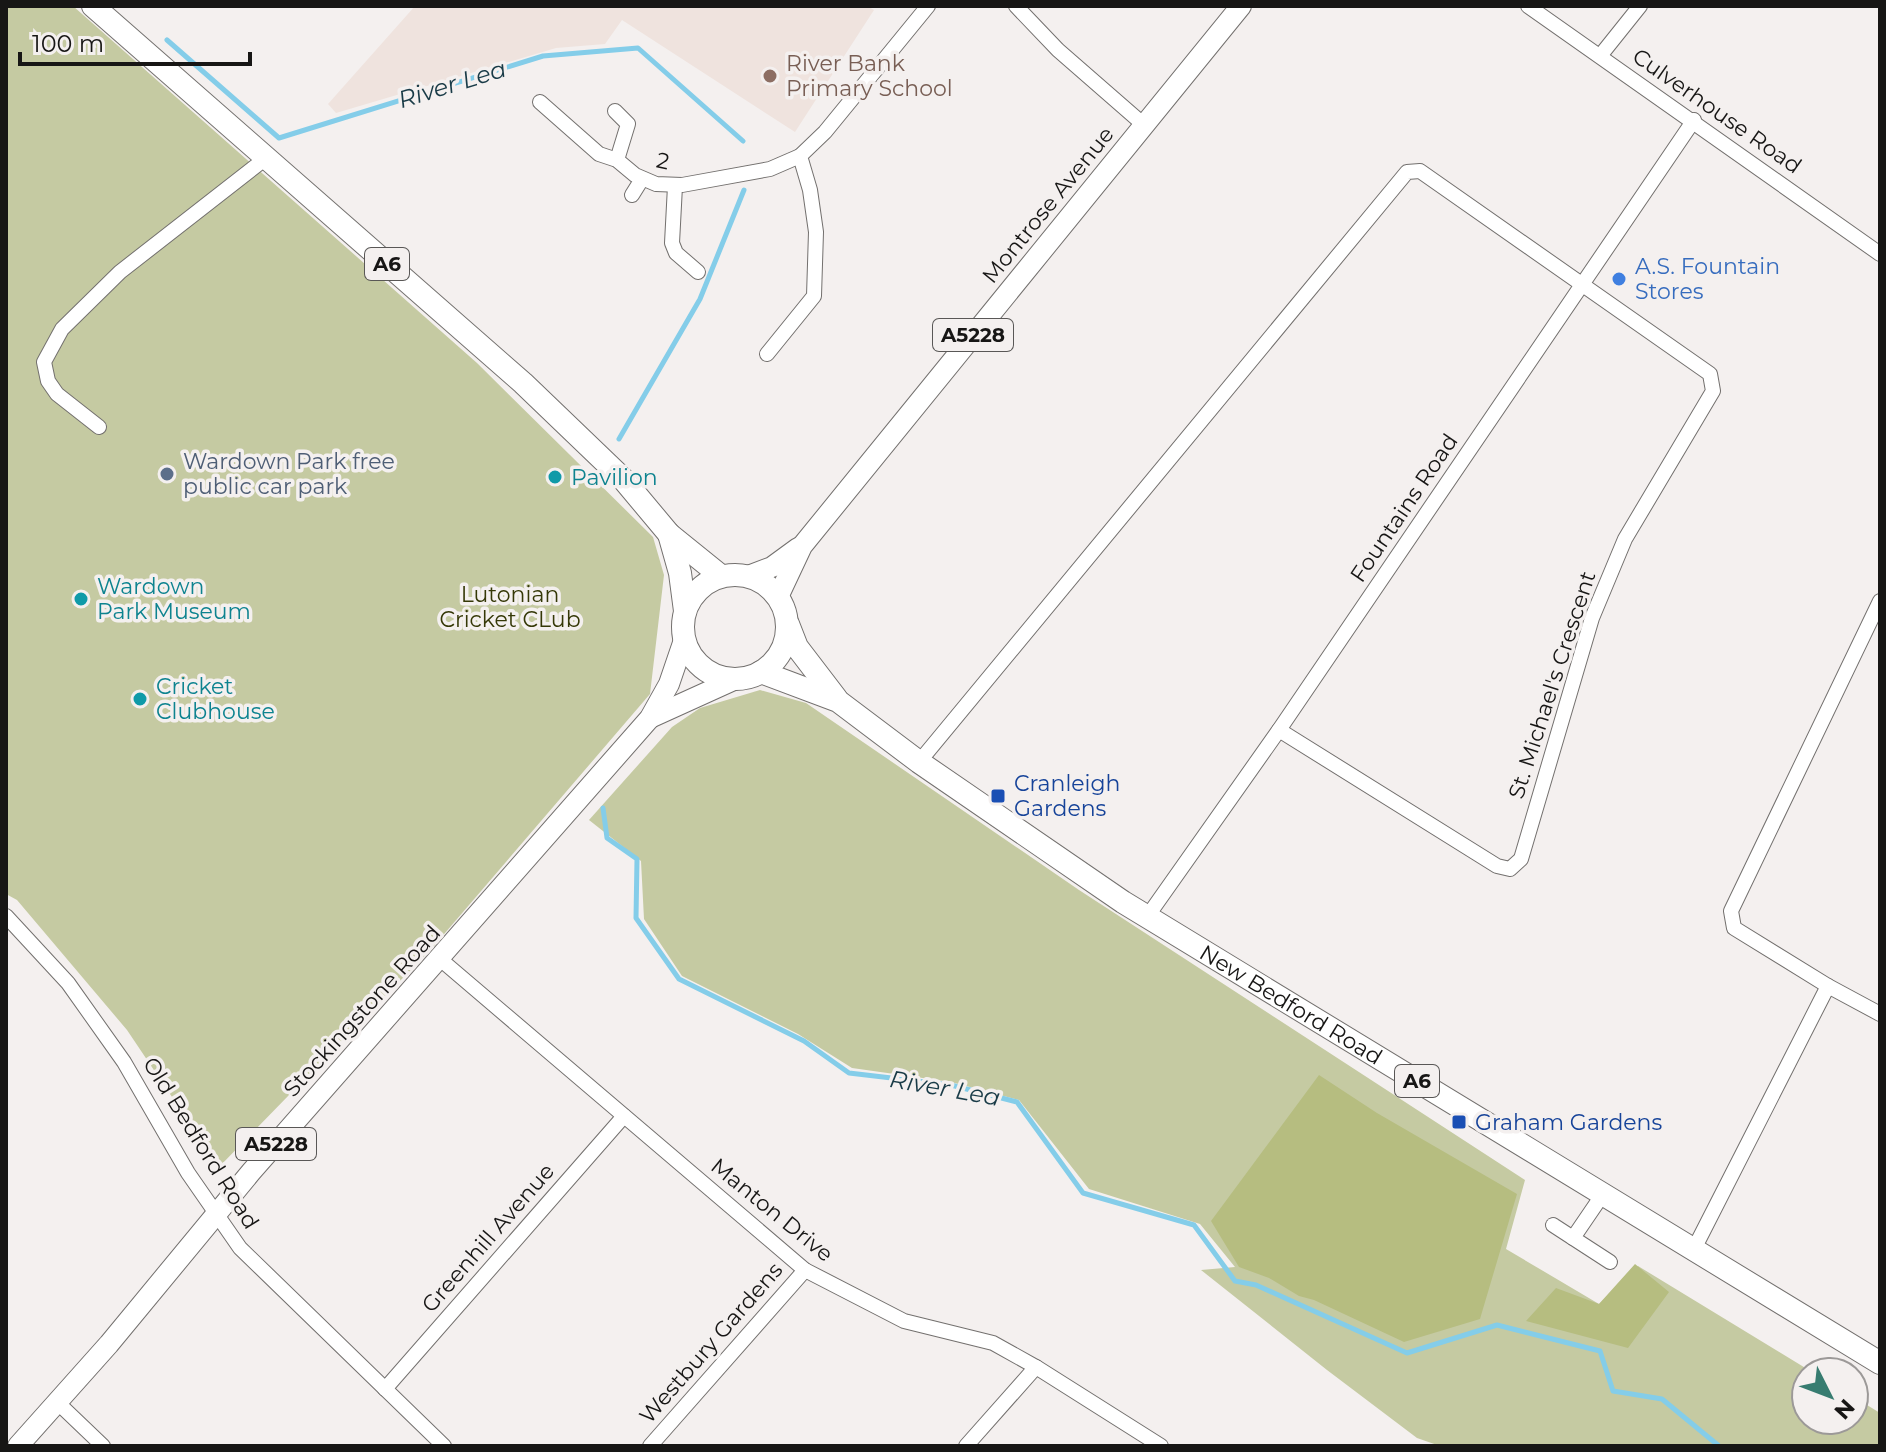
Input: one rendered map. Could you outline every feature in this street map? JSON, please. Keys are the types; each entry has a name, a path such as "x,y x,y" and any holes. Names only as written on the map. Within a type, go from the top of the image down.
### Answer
{"highway":[{"name":"A6","path":"93,6 523,383 623,479 669,534 721,576"},
{"name":"A6","path":"669,534 680,573 685,611"},
{"path":"721,576 748,576 760,580 778,597 787,623 786,637 773,663 761,672 736,679 719,676 703,668 691,656 684,640 685,611 699,590 721,576"},
{"name":"New Bedford Road","path":"787,623 797,647 838,701 919,762 1147,917 1880,1363"},
{"name":"New Bedford Road","path":"761,672 838,701"}],"main road":[{"name":"Montrose Avenue","path":"778,597 802,546 1241,6"},
{"name":"Montrose Avenue","path":"748,576 772,567 802,546"},
{"name":"Stockingstone Road","path":"18,1446 217,1216 251,1172 650,718 669,684 684,640"},
{"name":"Stockingstone Road","path":"650,718 736,679"}],"street":[{"path":"767,354 814,296 816,232 810,190 800,156 825,132 928,6"},
{"path":"1016,6 1058,50 1144,125"},
{"name":"Culverhouse Road","path":"1528,6 1694,120 1880,254"},
{"path":"1600,56 1640,6"},
{"name":"2","path":"540,102 599,154 617,160 642,179 656,184 675,186 770,169 800,156"},
{"path":"615,111 628,124 617,160"},
{"name":"Fountains Road","path":"1147,917 1279,730 1694,120"},
{"path":"99,427 57,394 48,381 44,362 62,329 120,272 266,158"},
{"path":"919,762 1407,172 1420,171 1582,283"},
{"path":"632,195 642,179"},
{"path":"675,186 672,243 676,253 698,272"},
{"name":"St. Michael's Crescent","path":"1279,730 1497,866 1510,869 1521,859 1592,618 1625,539 1713,391 1710,374 1582,283"},
{"path":"1880,601 1731,911 1734,928 1880,1014"},
{"name":"Old Bedford Road","path":"6,916 68,983 124,1062 188,1173 240,1248 444,1446"},
{"name":"Manton Drive","path":"440,959 805,1270 904,1321 993,1343 1161,1446"},
{"path":"1694,1249 1828,986"},
{"name":"Greenhill Avenue","path":"385,1389 624,1116"},
{"path":"1573,1238 1603,1194"},
{"path":"1553,1225 1610,1262"},
{"name":"Westbury Gardens","path":"650,1446 805,1270"},
{"path":"966,1446 1036,1367"},
{"path":"57,1402 103,1446"}],"shaded area":[{"name":"River Bank Primary School","path":"415,6 867,6 874,10 795,132 622,20 605,44 556,48 336,113 328,104"}],"green space":[{"name":"Lutonian Cricket CLub","path":"6,6 73,6 477,363 653,537 664,575 650,694 433,947 219,1167 127,1030 17,900 6,894"},
{"path":"760,690 806,703 1079,890 1525,1180 1506,1249 1599,1304 1638,1266 1790,1359 1790,1436 1870,1436 1870,1407 1880,1413 1880,1446 1440,1446 1417,1438 1201,1270 1235,1267 1200,1224 1089,1189 1019,1100 951,1082 852,1068 798,1034 682,976 644,919 641,861 589,820 672,727 700,708"},
{"path":"1319,1075 1377,1113 1517,1194 1480,1319 1404,1342 1299,1296 1269,1278 1239,1267 1211,1221"},
{"path":"1635,1264 1669,1292 1628,1348 1526,1321 1556,1288 1599,1304"}],"waterway":[{"name":"River Lea","path":"167,40 279,138 543,56 638,48 743,141"},
{"name":"River Lea","path":"619,439 700,299 744,190"},
{"name":"River Lea","path":"603,808 607,838 637,859 636,918 679,979 804,1041 849,1073 951,1085 1017,1102 1083,1193 1194,1225 1235,1281 1256,1285 1407,1353 1497,1325 1600,1351 1613,1391 1662,1399 1719,1446"}],"place":[{"name":"River Bank Primary School","path":"770,76"},
{"name":"A.S. Fountain Stores","path":"1619,279"},
{"name":"Wardown Park free public car park","path":"167,474"},
{"name":"Pavilion","path":"555,477"},
{"name":"Wardown Park Museum","path":"81,599"},
{"name":"Cricket Clubhouse","path":"140,699"},
{"name":"Cranleigh Gardens","path":"998,796"},
{"name":"Graham Gardens","path":"1459,1122"}]}
